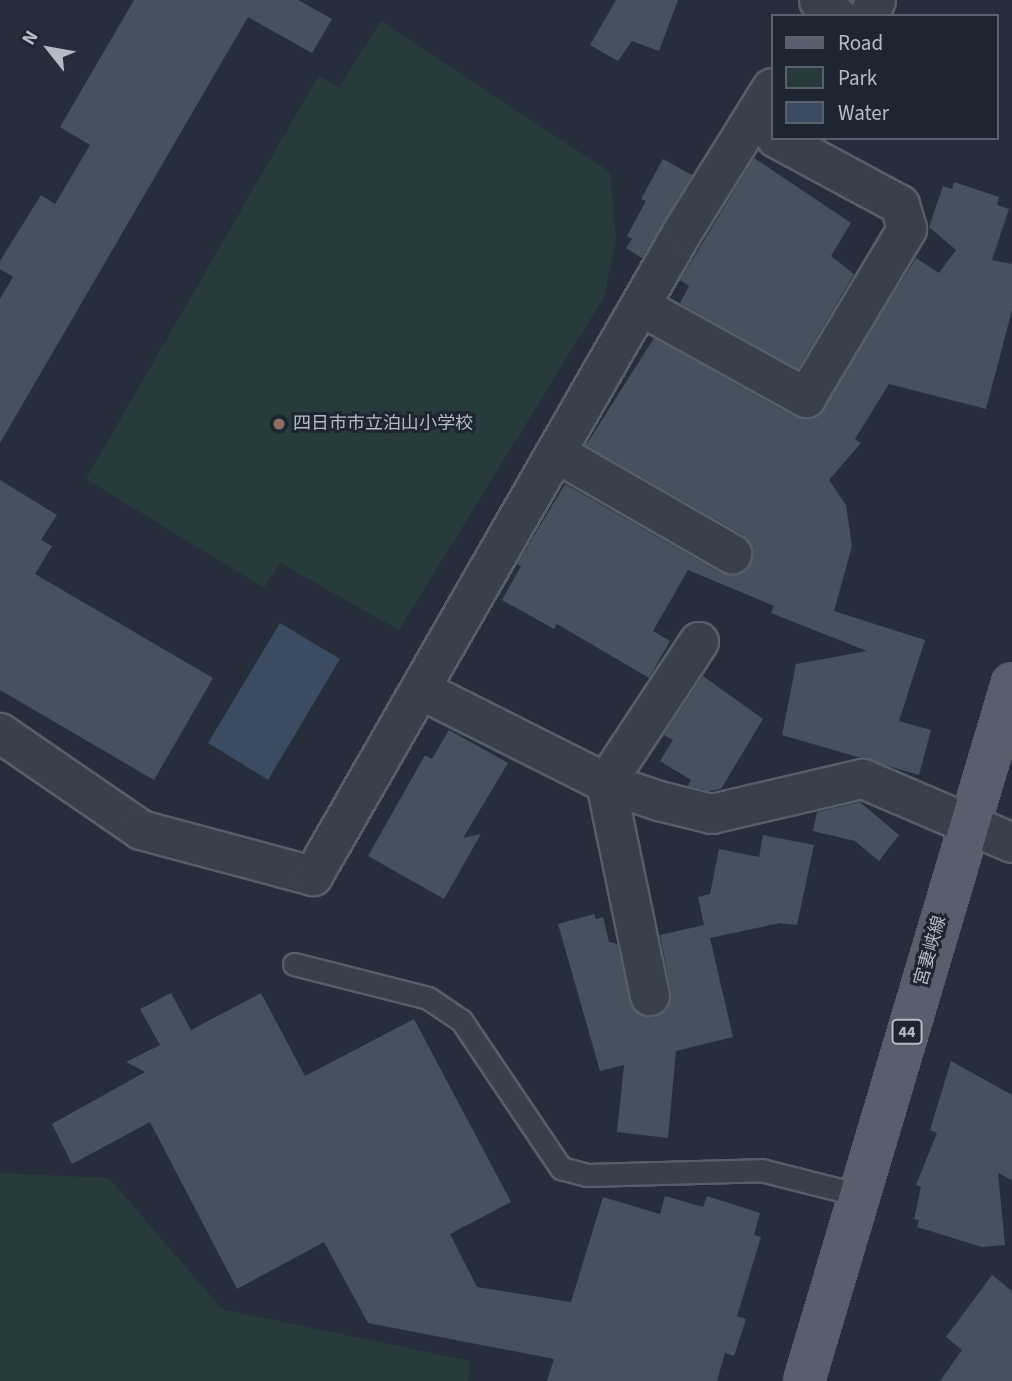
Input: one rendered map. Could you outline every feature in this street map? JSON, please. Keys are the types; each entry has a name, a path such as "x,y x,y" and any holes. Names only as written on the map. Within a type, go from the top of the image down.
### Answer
{"main road":[{"name":"宮妻峡線","path":"804,1381 968,823 1012,683"}],"street":[{"path":"819,0 836,14"},
{"path":"0,733 141,830 313,876 558,454 683,231 767,133 771,97"},
{"path":"642,307 806,398 907,229 900,205 780,140"},
{"path":"558,454 732,554"},
{"path":"649,996 606,783 699,642"},
{"path":"421,690 606,783 712,814 863,779 1012,844"}],"lane":[{"path":"294,964 428,998 461,1020 561,1168 587,1175 761,1170 860,1195"}],"green space":[{"path":"381,21 610,172 616,239 604,297 399,630 280,563 264,588 86,479 319,75 339,87"},
{"path":"0,1173 109,1178 222,1309 470,1361 468,1381 0,1381"}],"water":[{"path":"280,623 340,659 268,780 208,743"}],"building":[{"path":"134,0 298,0 332,19 312,53 248,17 0,443 0,299 13,277 0,269 0,261 41,195 55,204 90,145 60,127"},
{"path":"616,0 678,0 659,51 632,41 618,61 590,45"},
{"path":"754,158 851,223 831,256 854,274 798,369 680,303 689,286 680,280"},
{"path":"663,159 692,175 642,258 626,248 632,239 627,236 646,201 641,199"},
{"path":"954,182 999,197 997,205 1009,209 992,260 1012,264 1012,310 986,409 889,384 855,439 861,443 829,480 846,505 852,546 834,611 925,640 899,721 931,730 919,775 782,735 796,664 867,651 771,613 774,606 688,570 653,631 670,641 649,678 557,624 554,629 502,600 521,566 517,564 565,484 721,573 744,573 754,555 743,535 586,445 654,338 795,417 817,417 916,258 939,273 956,250 929,227 943,186 952,189"},
{"path":"0,480 57,515 41,540 52,546 35,574 213,678 154,780 0,690"},
{"path":"703,676 763,719 721,789 709,791 688,786 691,780 660,761 673,740 664,735"},
{"path":"449,730 508,763 463,838 481,834 444,899 368,856 425,755 432,759"},
{"path":"860,802 899,835 879,861 855,841 813,831 817,812"},
{"path":"763,835 814,845 797,925 780,923 710,938 733,1037 676,1051 668,1138 617,1132 624,1065 600,1071 558,924 594,914 596,919 603,917 609,942 617,944 633,1010 655,1017 665,1012 671,992 660,935 704,925 698,897 710,894 719,849 759,857"},
{"path":"171,993 191,1030 261,993 305,1076 414,1019 511,1202 450,1234 477,1287 571,1302 603,1197 660,1214 665,1196 703,1207 707,1196 760,1213 754,1235 761,1237 737,1316 746,1319 734,1356 725,1353 717,1381 547,1381 554,1359 368,1323 324,1242 237,1289 150,1122 72,1164 52,1124 145,1072 126,1062 160,1045 140,1009"},
{"path":"951,1061 1012,1095 1012,1180 998,1173 1005,1245 982,1247 917,1227 919,1220 914,1219 921,1187 916,1185 937,1133 930,1130"},
{"path":"992,1275 1012,1291 1012,1381 940,1381 962,1350 946,1337"}],"place":[{"name":"四日市市立泊山小学校","path":"279,424"}]}
